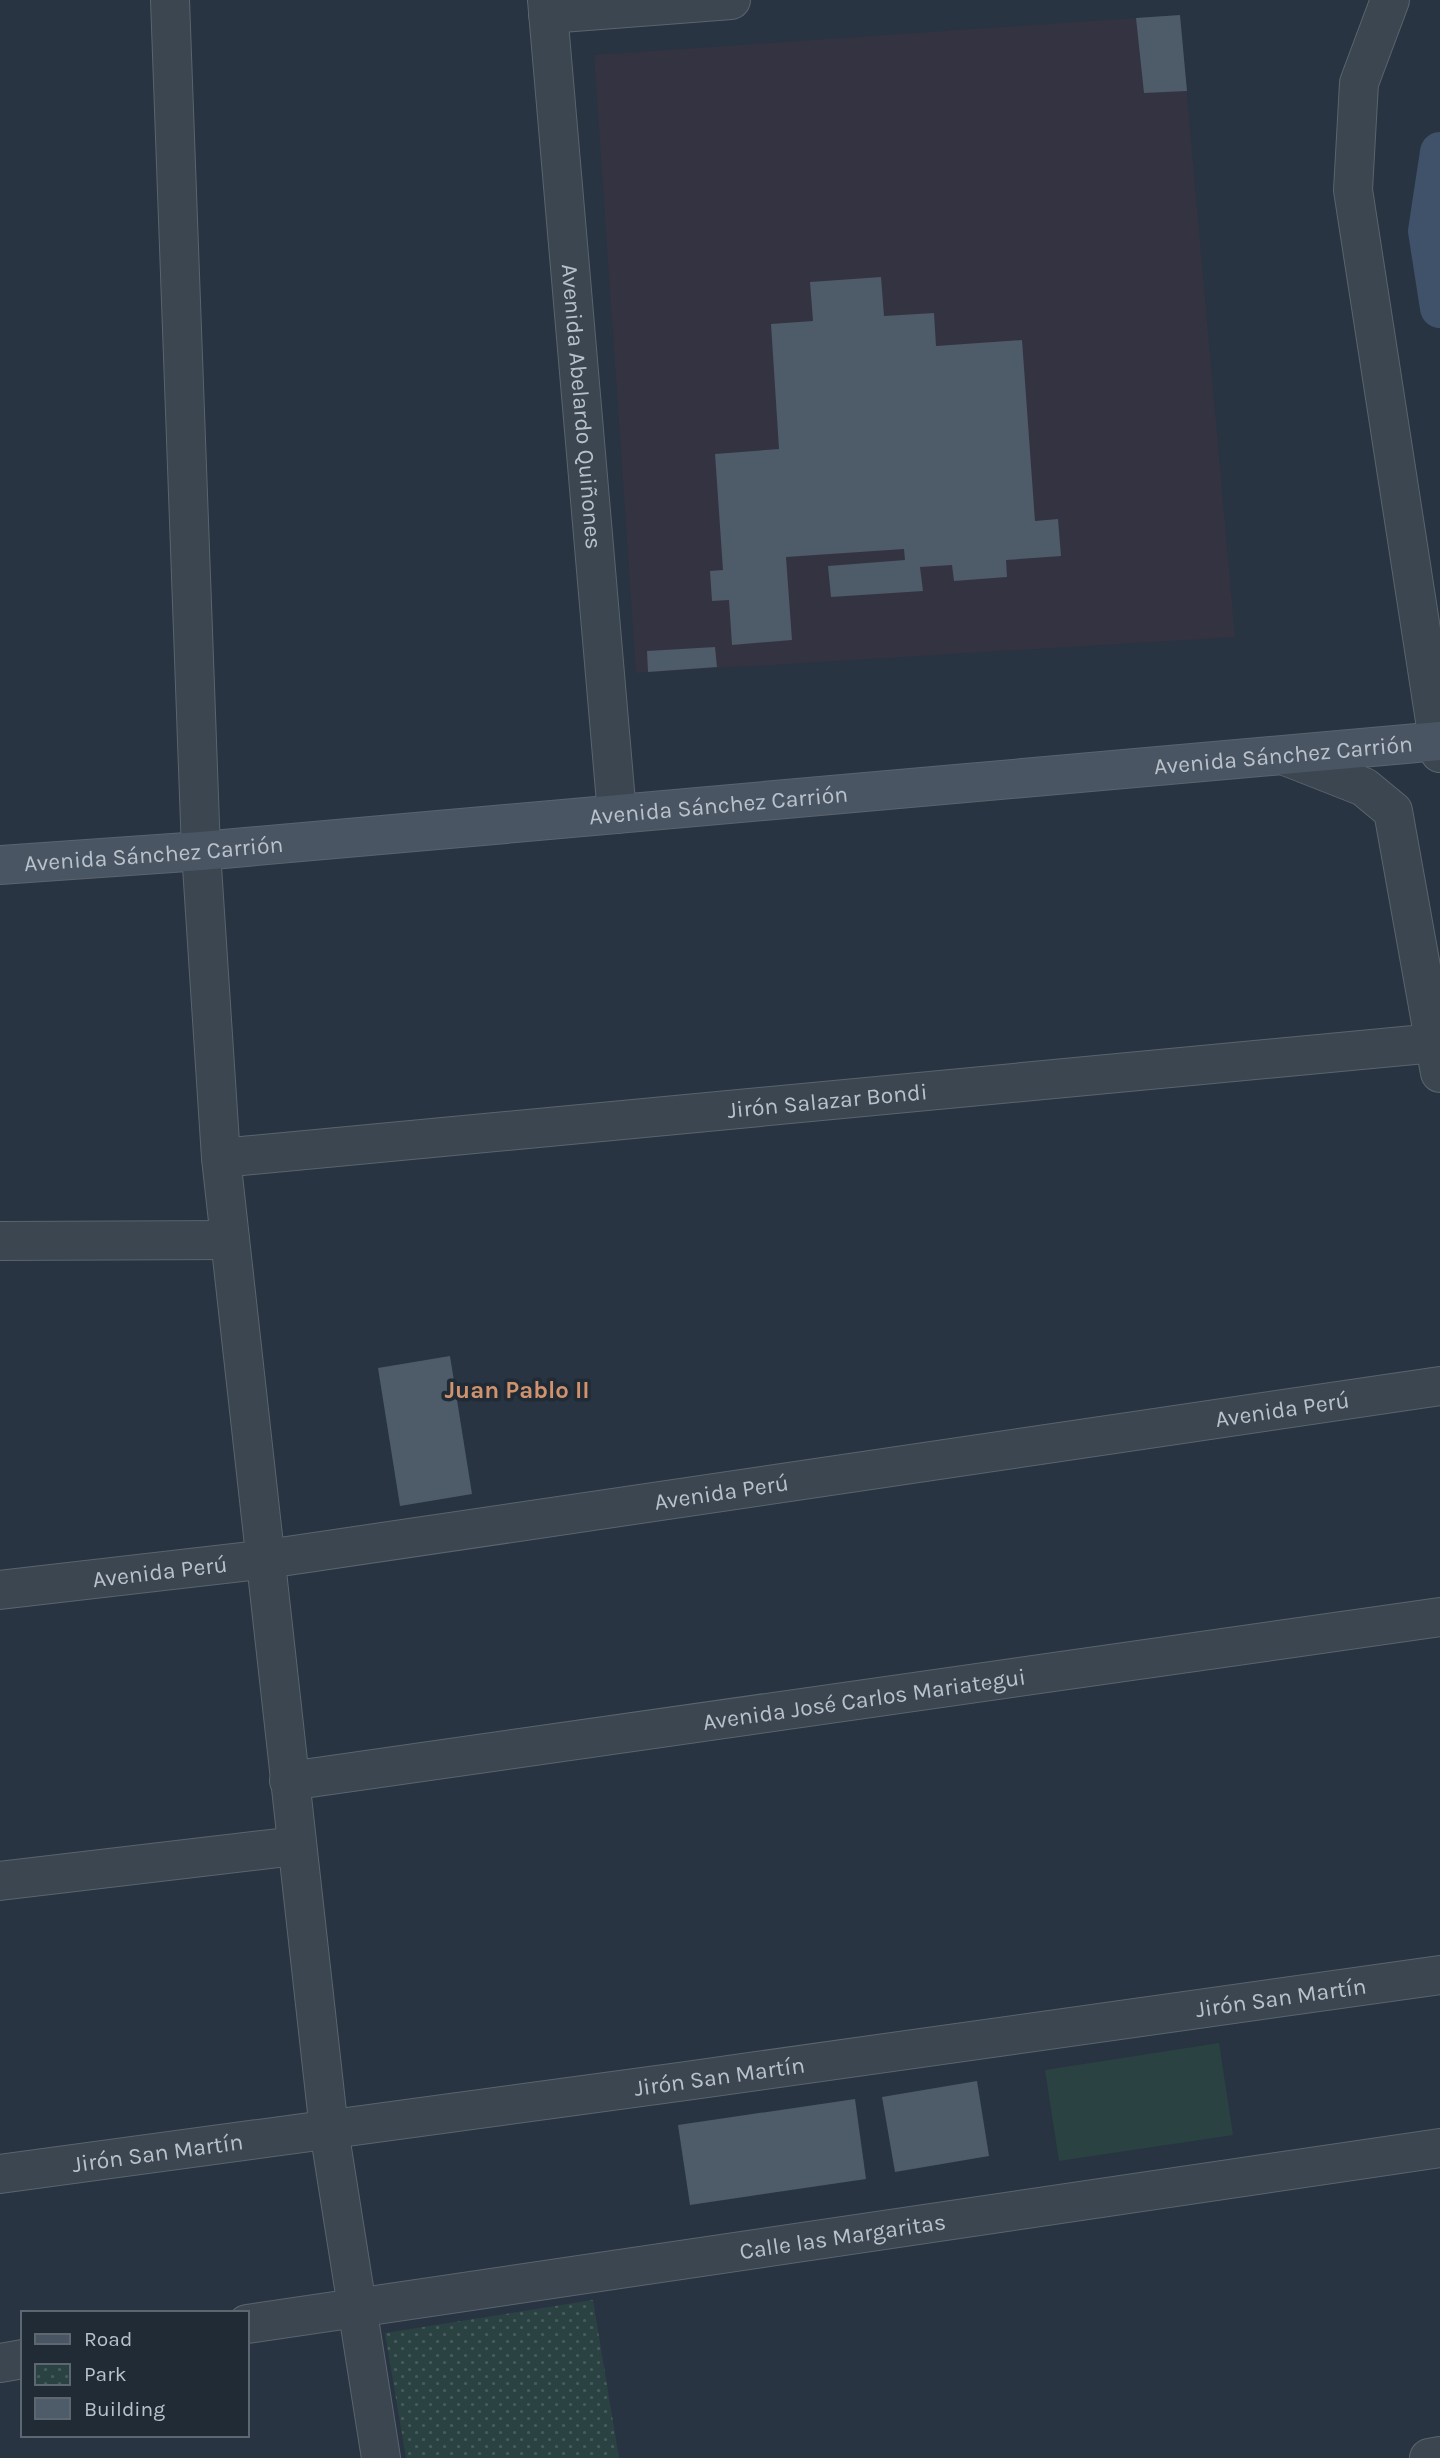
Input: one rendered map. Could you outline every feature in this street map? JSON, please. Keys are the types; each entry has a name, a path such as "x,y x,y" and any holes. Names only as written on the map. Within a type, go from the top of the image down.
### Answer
{"street":[{"path":"170,0 201,851 221,1158 329,2130 381,2458"},
{"path":"548,7 731,0"},
{"path":"1390,0 1359,83 1353,190 1439,745"},
{"name":"Avenida Abelardo Quiñones","path":"548,7 617,814"},
{"name":"Avenida Sánchez Carrión","path":"0,865 201,851 1285,756 1439,745"},
{"path":"1285,756 1364,787 1393,811 1437,1058"},
{"name":"Jirón Salazar Bondi","path":"221,1158 1437,1058"},
{"path":"0,1241 230,1240"},
{"name":"Avenida Perú","path":"0,1590 267,1559 1440,1386"},
{"name":"Avenida José Carlos Mariategui","path":"289,1781 1440,1617"},
{"path":"0,1881 296,1846"},
{"name":"Jirón San Martín","path":"0,2174 1440,1975"},
{"name":"Calle las Margaritas","path":"248,2324 1440,2148"},
{"path":"0,2362 21,2359"},
{"path":"1429,2458 1440,2456"}],"shaded area":[{"path":"1180,15 1235,637 636,673 594,55"}],"green space":[{"path":"1219,2043 1233,2135 1059,2161 1045,2070"},
{"path":"593,2300 619,2458 406,2458 385,2333"}],"building":[{"path":"1180,15 1187,91 1144,93 1136,18"},
{"path":"881,277 884,316 934,313 936,346 1022,340 1035,521 1058,519 1061,556 1006,560 1007,577 954,581 952,565 920,567 923,591 831,597 828,566 905,560 904,549 786,557 792,640 732,645 729,600 712,601 710,571 723,570 715,454 779,449 771,324 813,321 810,282"},
{"path":"715,647 717,667 648,672 647,651"},
{"path":"450,1356 472,1494 400,1506 378,1368"},
{"path":"977,2081 989,2156 895,2172 882,2097"},
{"path":"855,2099 866,2179 690,2205 678,2125"}],"waterway":[{"path":"1440,152 1428,231 1440,308"}],"district":[{"name":"Juan Pablo II","path":"517,1390"}]}
